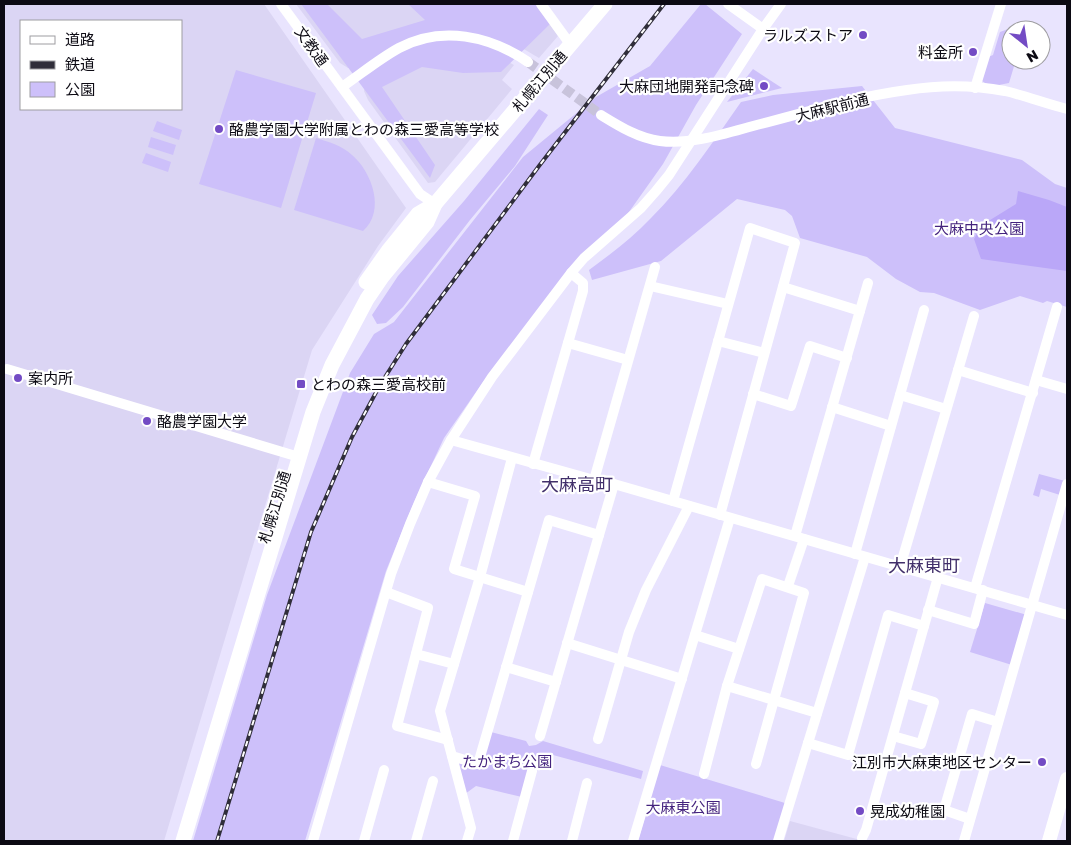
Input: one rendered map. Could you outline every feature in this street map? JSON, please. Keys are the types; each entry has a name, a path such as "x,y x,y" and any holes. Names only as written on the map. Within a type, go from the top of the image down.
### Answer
{"highway":[{"name":"札幌江別通","path":"172,841 294,456 349,330 382,277 427,222 434,204 605,4"},
{"name":"札幌江別通","path":"183,841 294,456"}],"main road":[{"path":"1049,841 1067,779"}],"street":[{"name":"文教通","path":"281,4 342,87"},
{"path":"541,4 570,44"},
{"path":"728,4 740,7 763,29"},
{"path":"313,841 386,592 410,524 428,482 492,377 571,273 584,258 641,208 669,174 781,4"},
{"path":"975,88 1001,4"},
{"path":"434,204 420,194 342,87 399,48 415,40 433,36 455,35 482,40 508,49 528,62"},
{"name":"大麻駅前通","path":"601,115 626,130 652,139 669,142 693,140 897,91 947,86 1005,92 1067,110"},
{"path":"633,841 695,635 753,394 795,243 750,228 673,501"},
{"path":"594,480 655,267"},
{"path":"533,464 584,285 571,273"},
{"path":"788,586 832,406 868,283"},
{"path":"650,286 728,304"},
{"path":"783,287 860,312"},
{"path":"928,610 974,624 979,589 1057,307"},
{"path":"778,841 817,713 860,555 891,426 924,310"},
{"path":"900,567 974,316"},
{"path":"718,342 764,354"},
{"path":"568,343 628,360"},
{"path":"753,394 792,406 810,346 847,358"},
{"path":"6,369 294,456"},
{"path":"958,370 1033,393"},
{"path":"1036,380 1067,389"},
{"path":"900,395 946,409"},
{"path":"832,406 891,426"},
{"path":"452,440 533,464 614,484 1067,615"},
{"path":"467,841 471,828 440,710 480,577 512,458"},
{"path":"428,482 475,496 454,570 528,592"},
{"path":"540,736 614,484"},
{"path":"964,841 1067,484"},
{"path":"598,739 629,632 646,590 689,506"},
{"path":"452,756 478,764 549,520 599,535"},
{"path":"862,838 866,830 938,578"},
{"path":"704,774 727,686 762,579 788,586 804,593 756,764"},
{"path":"386,592 428,608 397,726 448,740"},
{"path":"808,743 848,755 888,615 924,626"},
{"path":"695,635 739,649"},
{"path":"567,643 682,678"},
{"path":"416,654 454,664"},
{"path":"506,667 556,682"},
{"path":"727,686 817,713"},
{"path":"892,736 921,744 934,702 905,693"},
{"path":"970,819 944,810 972,714 998,722"},
{"path":"959,759 985,766"},
{"path":"364,841 384,770"},
{"path":"513,841 532,772"},
{"path":"416,841 433,781"},
{"path":"572,841 587,783"}],"shaded area":[{"name":"酪農学園大学","path":"4,4 264,4 406,208 378,246 312,350 164,841 4,841"},
{"path":"296,4 536,4 558,36 539,58 505,38 348,68 340,63"},
{"path":"496,55 514,65 502,80 512,89 435,182 428,183 368,100 364,91 365,86 386,67"},
{"path":"1018,191 1067,207 1067,271 981,259 974,239 982,225 1016,204"},
{"path":"790,821 864,841 784,841"}],"green space":[{"path":"301,4 327,4 362,39 425,20 408,4 535,4 550,24 501,72 463,73 422,67 382,87 435,165 430,178"},
{"path":"701,4 705,4 742,34 696,105 663,164 624,219 483,382 444,438 414,502 386,571 305,841 193,841 267,595 350,373 374,334 394,322 523,157 596,97 650,66"},
{"path":"1000,32 1001,70 1013,70 1009,83 989,85 982,81 988,57 993,55"},
{"path":"753,69 782,88 727,102"},
{"path":"236,70 316,93 281,208 199,184"},
{"name":"大麻中央公園","path":"862,86 895,128 1022,160 1055,184 1067,188 1067,307 1047,301 1043,303 1020,296 980,310 934,293 920,292 896,279 867,257 800,238 792,216 785,210 737,199 661,261 592,280 589,270 629,239 663,205 698,162 741,102 773,95"},
{"path":"539,109 548,115 515,166 470,220 403,307 386,323 377,324 372,315 398,276 464,201"},
{"path":"157,121 182,130 179,140 153,131"},
{"path":"151,137 176,145 173,155 148,147"},
{"path":"316,138 344,149 359,162 365,171 374,192 375,203 370,223 363,231 294,210"},
{"path":"146,153 171,162 168,172 142,163"},
{"path":"1039,474 1065,481 1060,495 1041,489 1039,497 1033,495"},
{"path":"985,603 1027,615 1012,665 970,652"},
{"name":"たかまち公園","path":"491,732 526,741 529,746 543,741 643,771 641,779 553,755 538,756 531,765 522,797 476,786 465,794 457,763 480,767"},
{"name":"大麻東公園","path":"660,765 785,803 774,841 638,841"}],"tunnel":[{"path":"528,62 601,115"}],"railway":[{"path":"217,841 311,532 352,437 380,385 406,344 539,166 664,4"}],"place":[{"name":"ラルズストア","path":"863,35"},
{"name":"料金所","path":"973,52"},
{"name":"大麻団地開発記念碑","path":"764,86"},
{"name":"酪農学園大学附属とわの森三愛高等学校","path":"219,129"},
{"name":"案内所","path":"18,378"},
{"name":"とわの森三愛高校前","path":"301,384"},
{"name":"酪農学園大学","path":"147,421"},
{"name":"江別市大麻東地区センター","path":"1042,762"},
{"name":"晃成幼稚園","path":"860,811"}],"district":[{"name":"大麻高町","path":"577,484"},
{"name":"大麻東町","path":"924,565"}]}
